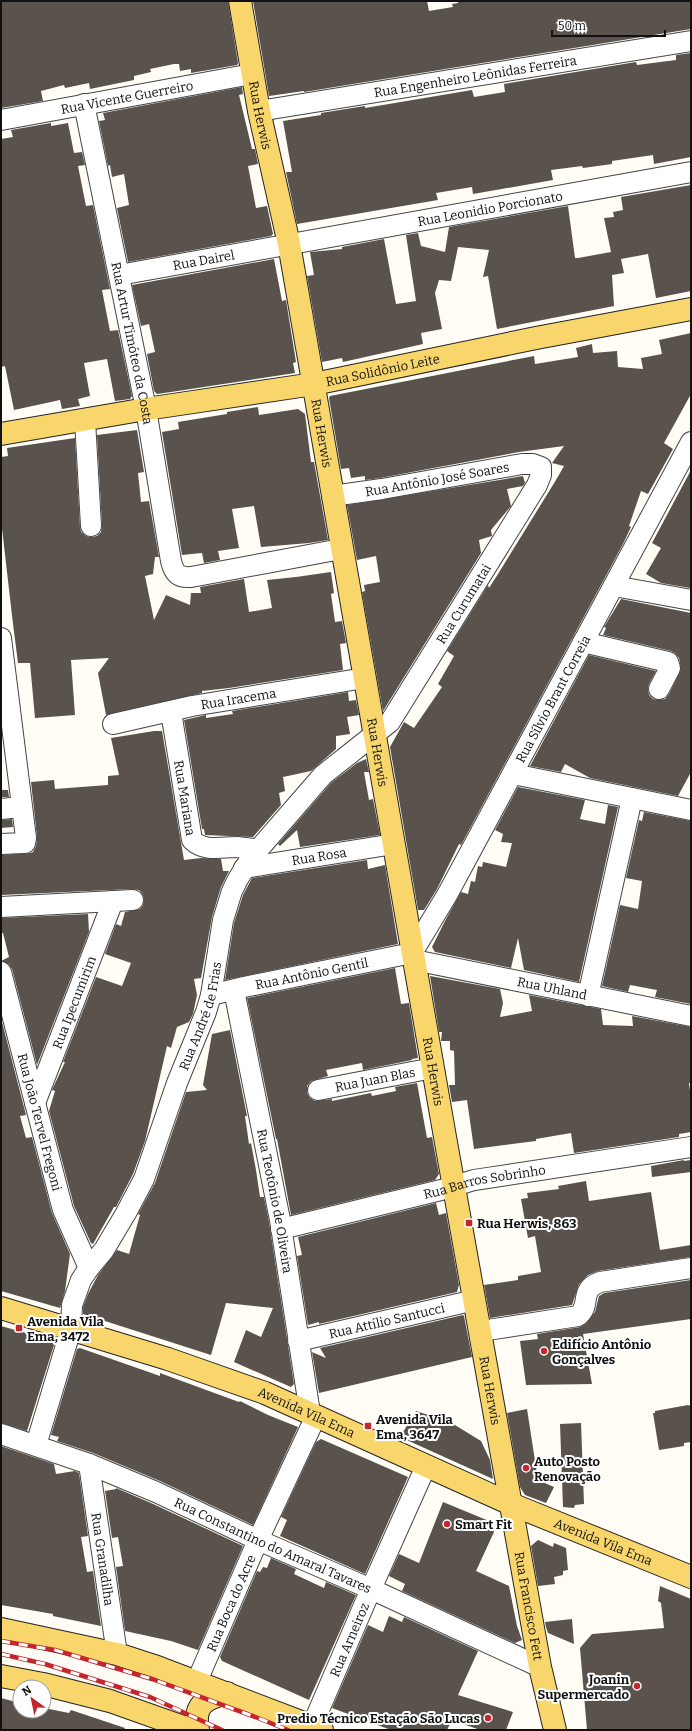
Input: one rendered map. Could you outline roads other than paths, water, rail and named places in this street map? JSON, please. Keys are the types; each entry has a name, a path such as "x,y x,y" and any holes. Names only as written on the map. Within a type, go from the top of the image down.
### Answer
{"main road":[{"name":"Rua Herwis","path":"240,1 252,74 289,244 341,549 511,1504"},
{"name":"Rua Solidônio Leite","path":"1,434 314,384 536,338 691,309"},
{"name":"Avenida Vila Ema","path":"1,1308 202,1371 265,1393 511,1504 691,1577"},
{"name":"Rua Francisco Fett","path":"511,1504 540,1667 555,1730"},
{"path":"1,1629 117,1654 197,1681 317,1728"},
{"path":"1,1676 43,1684 110,1701 192,1730"},
{"path":"198,1730 196,1719 200,1705 211,1697 227,1693"}],"street":[{"name":"Rua Engenheiro Leônidas Ferreira","path":"260,111 691,41"},
{"name":"Rua Vicente Guerreiro","path":"1,120 252,74"},
{"name":"Rua Artur Timóteo da Costa","path":"84,104 146,410 175,572 182,578 341,549"},
{"name":"Rua Leonidio Porcionato","path":"289,244 691,172"},
{"name":"Rua Dairel","path":"119,275 289,244"},
{"path":"85,420 91,526"},
{"name":"Rua Sílvio Brant Correia","path":"413,957 691,442"},
{"name":"Rua Antônio José Soares","path":"332,496 382,489 522,464 533,464 542,467"},
{"name":"Rua Curumatai","path":"374,734 390,722 411,690 537,485 542,467"},
{"path":"614,586 691,600"},
{"path":"1,638 4,674 25,843 1,844"},
{"path":"583,642 668,662 670,668 659,689"},
{"name":"Rua Iracema","path":"113,724 192,706 365,678"},
{"name":"Rua Mariana","path":"171,712 192,840 200,846 206,848 237,847 258,849"},
{"name":"Rua André de Frias","path":"36,1445 71,1329 72,1304 81,1280 104,1250 126,1213 144,1178 177,1083 211,995 224,920 232,891 244,868 258,849 323,775 374,734"},
{"path":"513,774 691,810"},
{"path":"588,996 632,798"},
{"path":"1,809 21,807"},
{"name":"Rua Rosa","path":"244,868 394,844"},
{"path":"1,907 133,900"},
{"name":"Rua Ipecumirim","path":"35,1103 113,901"},
{"name":"Rua Antônio Gentil","path":"211,995 413,957"},
{"name":"Rua Uhland","path":"413,957 588,996 691,1016"},
{"name":"Rua João Tervel Fregoni","path":"1,972 63,1210 89,1268"},
{"name":"Rua Teotônio de Oliveira","path":"234,990 281,1229 298,1341 313,1415"},
{"name":"Rua Juan Blas","path":"318,1090 433,1068"},
{"name":"Rua Barros Sobrinho","path":"281,1229 474,1180 691,1147"},
{"path":"480,1331 578,1316 583,1312 588,1289 592,1285 600,1282 691,1268"},
{"name":"Rua Attílio Santucci","path":"298,1341 475,1300"},
{"name":"Rua Boca do Acre","path":"197,1681 313,1415"},
{"name":"Rua Constantino do Amaral Tavares","path":"1,1434 90,1464 156,1492 258,1540 371,1589 540,1667"},
{"name":"Rua Granadilha","path":"90,1464 117,1654"},
{"name":"Rua Arneiroz","path":"317,1728 371,1589 426,1466"}],"railway":[{"path":"1,1641 55,1650 152,1679 288,1730"},
{"path":"1,1654 45,1664 150,1697 222,1730"}],"place":[{"name":"Rua Herwis, 863","path":"469,1223"},
{"name":"Avenida Vila Ema, 3472","path":"19,1328"},
{"name":"Edifício Antônio Gonçalves","path":"544,1351"},
{"name":"Avenida Vila Ema, 3647","path":"368,1426"},
{"name":"Auto Posto Renovação","path":"526,1468"},
{"name":"Smart Fit","path":"447,1524"},
{"name":"Joanin Supermercado","path":"637,1686"},
{"name":"Predio Técnico Estação São Lucas","path":"488,1718"}]}
